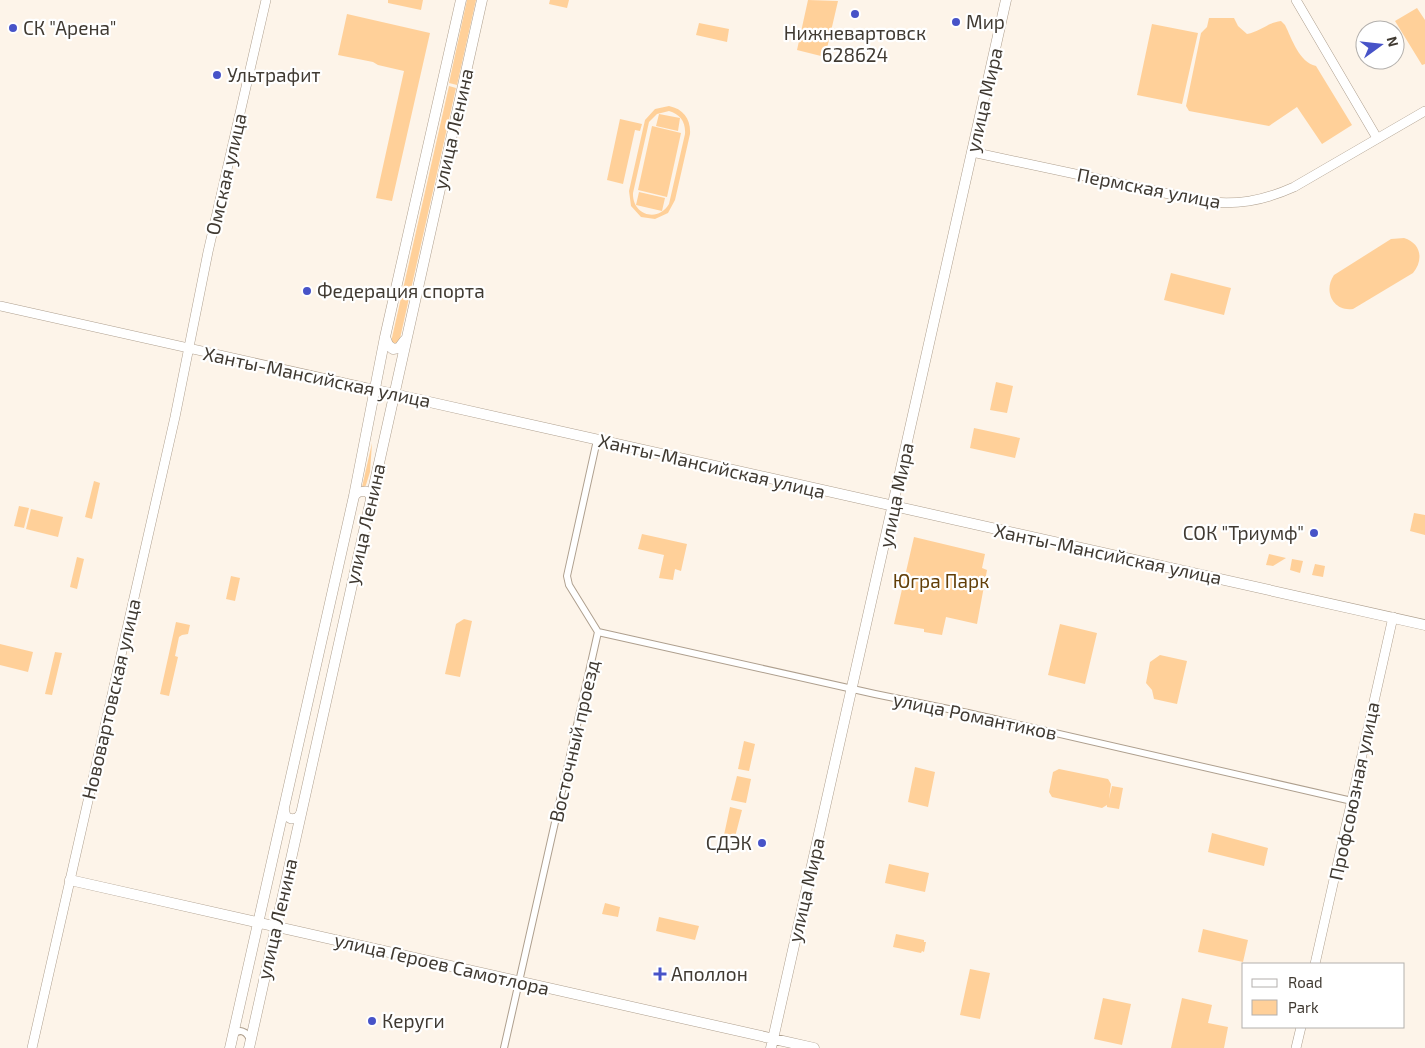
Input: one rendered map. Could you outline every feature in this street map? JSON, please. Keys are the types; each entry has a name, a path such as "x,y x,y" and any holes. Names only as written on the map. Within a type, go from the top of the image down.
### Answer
{"main road":[{"name":"Омская улица","path":"188,349 208,252 266,0"},
{"name":"улица Ленина","path":"230,1048 354,496 386,337 461,0"},
{"name":"улица Ленина","path":"249,1044 482,0"},
{"name":"улица Мира","path":"772,1043 1006,0"},
{"path":"1296,0 1377,138"},
{"name":"Пермская улица","path":"972,152 1202,201 1240,203 1271,197 1294,187 1425,111"},
{"name":"Ханты-Мансийская улица","path":"0,306 893,507 1425,624"},
{"path":"386,337 388,345 393,348 400,348 405,340"},
{"name":"Нововартовская улица","path":"32,1048 185,373 188,349"},
{"path":"354,496 359,492 366,491 370,494 371,500"},
{"name":"Профсоюзная улица","path":"1315,963 1393,617"},
{"path":"284,809 286,816 291,819 297,818 301,813"},
{"name":"улица Героев Самотлора","path":"70,880 520,982 772,1043 814,1048"},
{"path":"1296,1048 1301,1028"}],"street":[{"path":"597,440 567,576 568,585 598,632"},
{"name":"улица Романтиков","path":"598,632 1352,800"},
{"name":"Восточный проезд","path":"504,1048 598,632"},
{"path":"232,1036 238,1032 244,1032 248,1034 249,1044"}],"green space":[{"path":"388,0 423,0 421,10 388,3"},
{"path":"467,0 476,0 457,85 449,83"},
{"path":"550,0 569,0 567,8 549,4"},
{"path":"808,0 838,1 825,57 797,50"},
{"path":"1417,8 1425,20 1425,64 1422,65 1405,37 1405,20 1397,20"},
{"path":"347,14 430,33 392,201 376,198 404,71 338,55"},
{"path":"1209,18 1234,18 1238,26 1247,34 1281,21 1301,55 1310,64 1316,66 1352,125 1322,144 1297,107 1269,126 1189,111 1186,106 1201,33 1207,27"},
{"path":"699,23 729,29 727,42 696,35"},
{"path":"1152,24 1198,33 1182,104 1137,95"},
{"path":"449,86 456,88 399,343 395,345 391,342"},
{"path":"669,106 682,112 688,120 690,134 675,200 668,213 655,219 641,217 631,206 629,191 645,120 655,109","holes":["673,112 683,122 685,134 669,204 659,213 653,215 646,214 637,207 633,193 649,122 657,114"]},
{"path":"659,114 680,118 678,131 656,126"},
{"path":"620,119 642,124 640,131 635,130 623,184 607,180"},
{"path":"652,126 681,133 667,197 638,190"},
{"path":"639,192 665,198 662,211 636,205"},
{"path":"1404,238 1410,240 1419,252 1419,263 1413,273 1353,309 1346,309 1335,304 1330,294 1331,281 1334,275 1391,239"},
{"path":"1171,273 1231,288 1224,315 1164,300"},
{"path":"996,382 1013,386 1007,413 990,410"},
{"path":"974,428 1020,438 1015,458 970,448"},
{"path":"372,443 370,472 365,488 362,487"},
{"path":"94,481 100,483 92,519 85,517"},
{"path":"19,506 29,508 24,528 14,526"},
{"path":"31,509 63,517 58,537 26,529"},
{"path":"1414,513 1425,515 1425,535 1410,531"},
{"path":"642,534 687,544 681,571 675,569 673,580 659,578 664,555 638,549"},
{"name":"Югра Парк","path":"914,537 985,554 982,568 987,570 977,624 946,617 942,635 924,632 924,629 894,624"},
{"path":"1269,554 1286,558 1273,566 1266,565"},
{"path":"77,557 84,559 77,589 70,587"},
{"path":"1292,559 1303,561 1300,573 1290,570"},
{"path":"1315,564 1325,566 1323,577 1312,575"},
{"path":"231,576 240,578 235,601 226,599"},
{"path":"464,619 472,621 460,677 445,674 456,624"},
{"path":"176,622 190,625 188,634 179,637 175,656 178,657 169,696 160,694"},
{"path":"1060,624 1097,633 1085,684 1048,675"},
{"path":"0,644 33,652 28,672 0,665"},
{"path":"55,652 62,653 52,695 45,694"},
{"path":"1160,655 1187,661 1177,704 1154,699 1152,690 1146,683 1150,662"},
{"path":"744,741 755,744 749,771 738,769"},
{"path":"915,767 935,772 928,807 908,802"},
{"path":"1059,769 1108,779 1111,784 1109,799 1112,786 1123,788 1119,809 1107,807 1107,805 1102,808 1052,797 1049,792 1053,772"},
{"path":"737,776 751,779 746,803 731,800"},
{"path":"730,807 742,810 735,837 724,835"},
{"path":"1212,833 1268,848 1264,866 1208,852"},
{"path":"889,864 929,873 925,892 885,883"},
{"path":"605,903 620,907 618,917 602,914"},
{"path":"659,917 699,926 695,940 656,931"},
{"path":"1203,929 1248,940 1243,962 1198,952"},
{"path":"896,934 924,940 926,942 924,952 893,947"},
{"path":"970,969 990,973 980,1019 960,1015"},
{"path":"1103,998 1131,1004 1122,1045 1094,1039"},
{"path":"1182,998 1212,1005 1208,1023 1228,1027 1224,1048 1171,1048"}],"place":[{"name":"Нижневартовск 628624","path":"855,14"},
{"name":"Мир","path":"956,22"},
{"name":"СК \"Арена\"","path":"13,28"},
{"name":"Ультрафит","path":"217,75"},
{"name":"Федерация спорта","path":"307,291"},
{"name":"СОК \"Триумф\"","path":"1314,533"},
{"name":"СДЭК","path":"762,843"},
{"name":"Аполлон","path":"660,974"},
{"name":"Керуги","path":"372,1021"}]}
